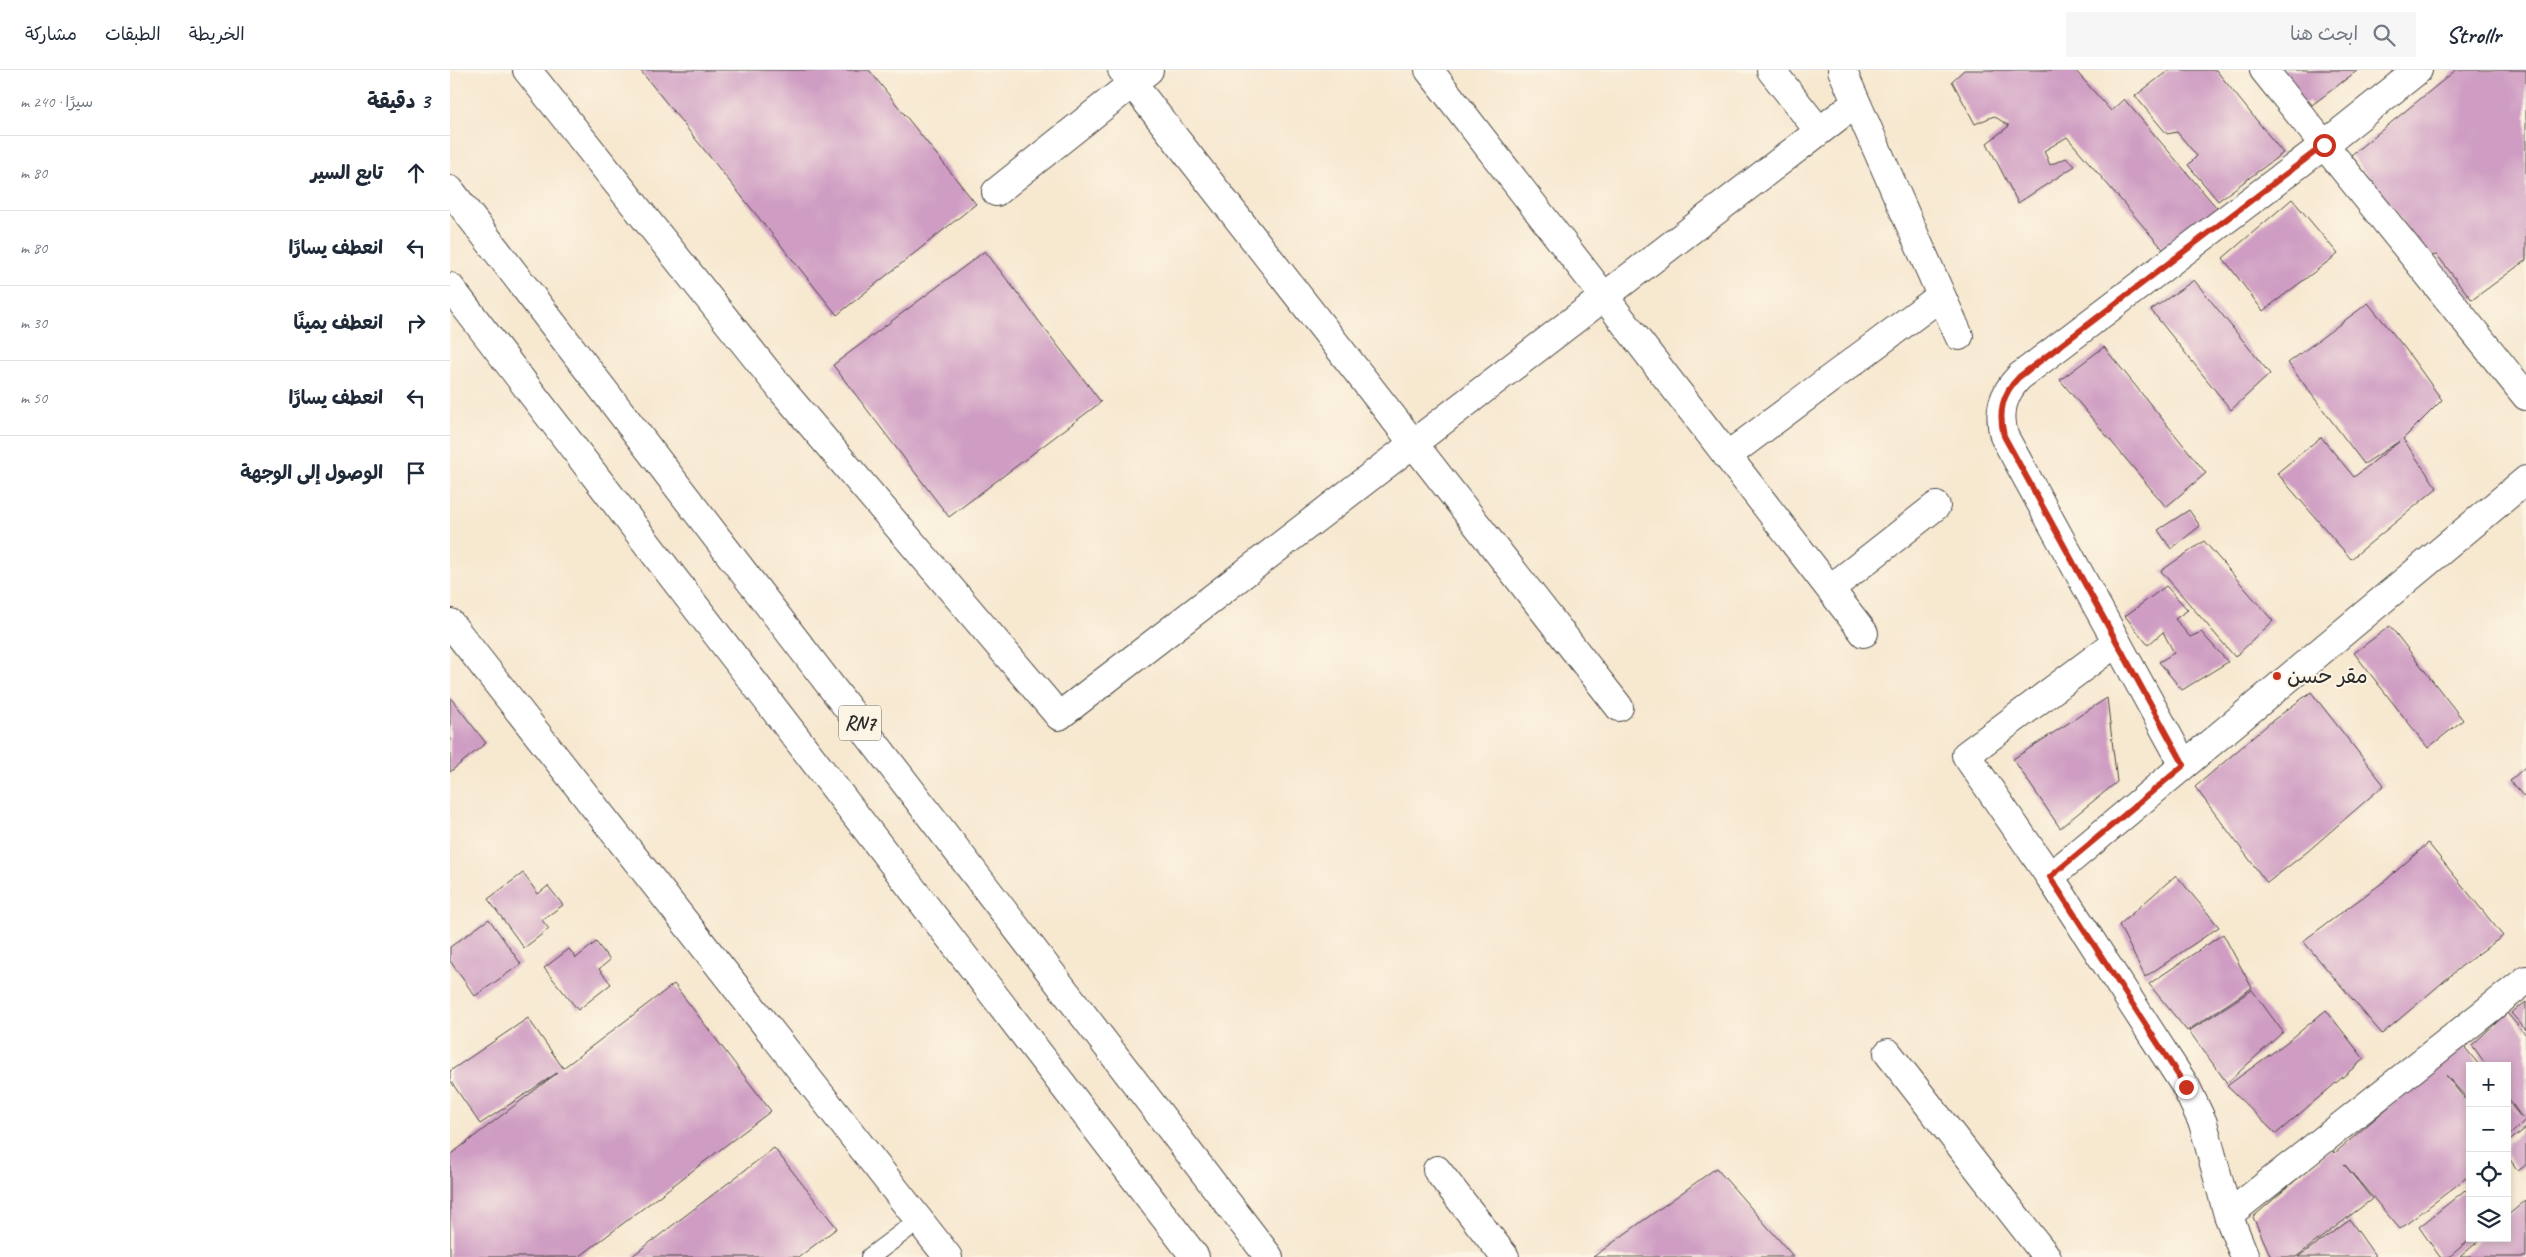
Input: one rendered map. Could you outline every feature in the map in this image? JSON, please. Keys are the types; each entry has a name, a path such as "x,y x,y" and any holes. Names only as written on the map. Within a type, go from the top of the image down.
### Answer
{"main road":[{"path":"527,70 781,389 1059,716 1856,103"},
{"path":"1771,70 1819,132"},
{"path":"1842,70 1959,336"},
{"path":"2264,70 2526,396"},
{"path":"2184,765 2004,436 2001,423 2001,409 2004,397 2019,377 2324,145 2418,70"},
{"path":"996,192 1134,74 1414,444 1619,708"},
{"path":"1440,74 1604,297 1864,633"},
{"name":"RN7","path":"450,190 1269,1257"},
{"path":"450,287 1194,1257"},
{"path":"1727,456 1941,296"},
{"path":"2050,877 2526,480"},
{"path":"1830,590 1936,506"},
{"path":"450,623 948,1257"},
{"path":"2117,642 1966,755 2050,877 2186,1087 2203,1123 2228,1215 2245,1257"},
{"path":"2228,1215 2526,980"},
{"path":"1888,1053 2047,1257"},
{"path":"1437,1170 1505,1257"}],"lane":[{"path":"870,1257 919,1220"}],"building":[{"path":"640,70 869,70 976,204 837,315"},
{"path":"1964,70 2075,70 2111,111 2124,99 2222,214 2167,254 2067,137 2044,151 2050,165 2066,158 2075,166 2018,203 1987,143 2009,126 1994,116 1975,124 1952,81"},
{"path":"2169,70 2216,70 2283,153 2218,201 2188,165 2197,156 2177,132 2167,134 2135,96"},
{"path":"2276,70 2358,70 2312,105 2309,101 2303,105"},
{"path":"2456,70 2526,70 2526,260 2472,300 2437,255 2429,256 2398,226 2404,222 2351,155"},
{"path":"2292,199 2338,254 2263,311 2223,258"},
{"path":"985,251 1101,402 949,517 833,365"},
{"path":"2194,280 2270,374 2231,410 2151,310"},
{"path":"2368,303 2404,347 2442,400 2403,439 2437,488 2351,559 2277,473 2321,437 2354,477 2400,441 2364,464 2288,363"},
{"path":"2104,347 2206,473 2166,507 2060,380"},
{"path":"2189,510 2200,526 2171,549 2158,530"},
{"path":"2204,541 2273,621 2235,657 2161,571"},
{"path":"2166,586 2188,610 2175,619 2190,637 2201,632 2228,662 2182,690 2159,662 2174,653 2163,632 2148,645 2125,616"},
{"path":"2390,626 2463,720 2428,748 2354,653"},
{"path":"2311,692 2384,785 2307,852 2267,883 2195,787 2272,721"},
{"path":"450,697 486,743 450,772"},
{"path":"2107,698 2117,782 2060,828 2013,759"},
{"path":"2526,766 2526,799 2510,781"},
{"path":"2428,843 2503,936 2463,965 2382,1034 2303,941 2386,880"},
{"path":"523,873 538,894 548,886 563,905 542,920 549,929 524,948 488,899"},
{"path":"2176,875 2219,927 2145,977 2119,925"},
{"path":"489,919 521,964 475,996 450,961 450,947"},
{"path":"2223,934 2252,988 2187,1031 2149,984"},
{"path":"596,942 610,960 599,969 611,984 578,1010 544,968 569,949 576,958"},
{"path":"674,984 771,1111 579,1257 450,1257 450,1155 557,1073 480,1124 450,1080 450,1071 528,1018 563,1068"},
{"path":"2252,990 2283,1032 2227,1083 2189,1031"},
{"path":"2526,1002 2526,1030 2511,1013"},
{"path":"2326,1010 2364,1059 2276,1134 2227,1086 2291,1039"},
{"path":"2507,1013 2526,1035 2526,1119 2511,1134 2511,1105 2522,1118 2511,1102 2511,1062 2484,1062 2472,1045"},
{"path":"2462,1044 2477,1062 2466,1062 2466,1098 2446,1075 2466,1101 2466,1178 2400,1229 2344,1164 2372,1199 2296,1257 2271,1257 2253,1217 2332,1149 2335,1153"},
{"path":"2526,1128 2526,1165 2518,1171 2511,1161 2511,1140"},
{"path":"774,1148 837,1228 799,1257 631,1257"},
{"path":"1716,1168 1794,1257 1593,1257"},
{"path":"2466,1191 2467,1242 2449,1257 2440,1257 2419,1227"},
{"path":"2526,1200 2526,1257 2460,1257 2477,1242 2511,1242 2511,1213"},
{"path":"2350,1220 2376,1257 2298,1257"}],"place":[{"name":"مقر حسن","path":"2277,676"}],"route":[{"path":"2186,1087 2050,877 2184,765 2004,436 2001,423 2001,409 2004,397 2010,386 2019,377 2324,145"}]}
